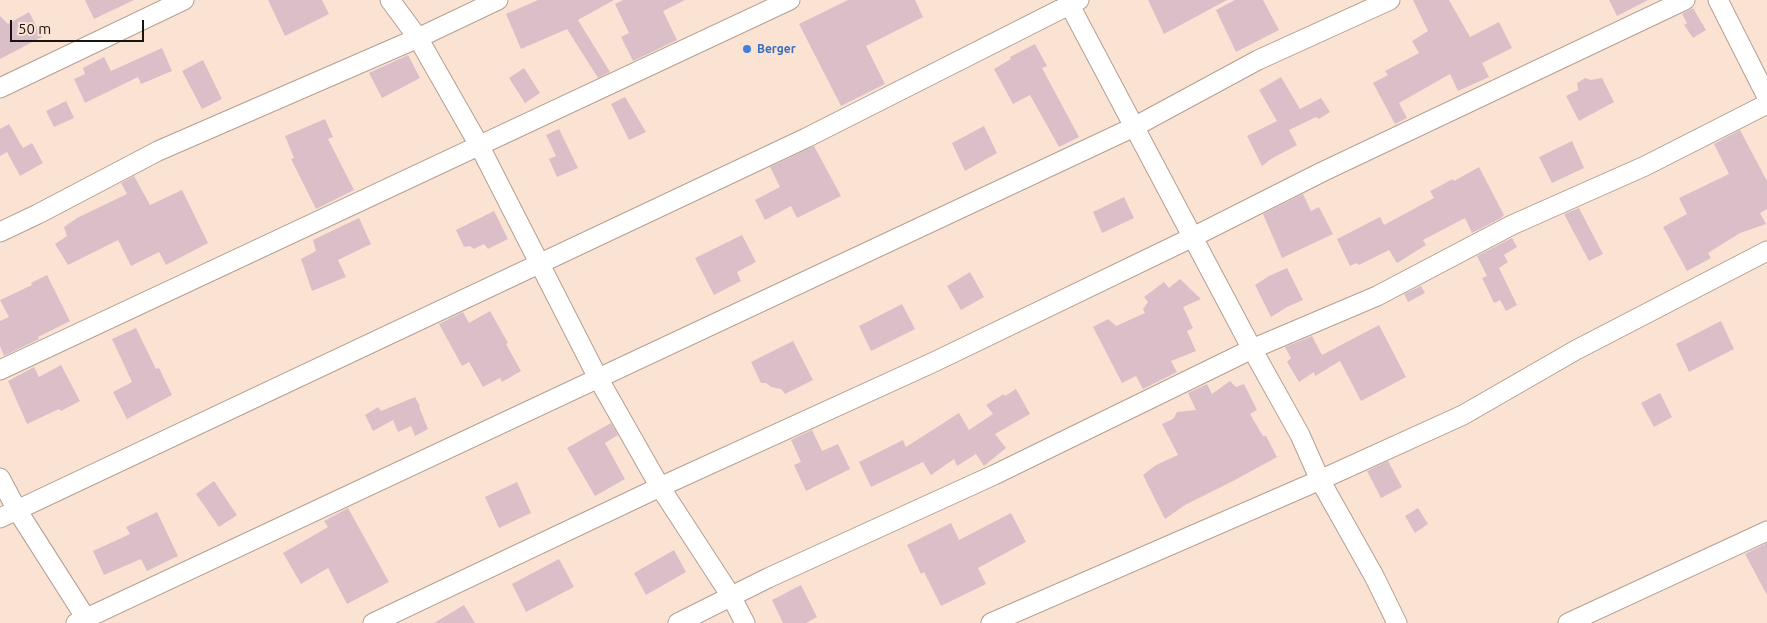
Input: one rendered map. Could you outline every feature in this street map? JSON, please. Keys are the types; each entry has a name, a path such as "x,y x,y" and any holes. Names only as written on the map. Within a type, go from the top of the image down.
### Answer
{"street":[{"path":"0,88 184,0"},
{"path":"390,0 418,38 480,145 598,378 660,487 731,596 745,623"},
{"path":"0,232 158,151 418,38 498,0"},
{"path":"0,370 790,0"},
{"path":"0,478 17,510 84,621 1134,127 1258,60 1390,0"},
{"path":"373,623 660,487 934,362 1193,237 1322,172 1685,0"},
{"path":"1718,0 1767,97"},
{"path":"0,518 806,138 1072,2 1134,127 1300,435 1320,480 1374,576 1397,623"},
{"path":"678,623 731,596 1003,470 1252,349 1377,296 1512,225 1645,166 1767,104"},
{"path":"991,623 1320,480 1462,415 1576,350 1767,251"},
{"path":"1568,623 1767,531"}],"building":[{"path":"85,0 134,0 94,19"},
{"path":"268,0 322,0 329,14 285,36"},
{"path":"538,0 614,0 578,20 610,72 598,78 567,29 521,49 506,14"},
{"path":"623,0 685,0 663,11 677,40 633,61 621,37 629,33 615,4"},
{"path":"848,0 915,0 923,17 866,46 885,84 841,106 799,24"},
{"path":"1148,0 1227,0 1164,34"},
{"path":"1235,0 1263,0 1279,30 1236,52 1216,10"},
{"path":"1413,0 1449,0 1470,37 1499,22 1512,48 1482,63 1489,77 1458,91 1450,74 1399,103 1407,118 1395,124 1373,83 1388,75 1385,71 1419,53 1412,41 1428,31"},
{"path":"1609,0 1648,0 1617,16"},
{"path":"1693,8 1706,30 1693,38 1684,25 1687,23 1682,14"},
{"path":"29,12 42,37 0,59 0,16 8,24"},
{"path":"1035,44 1047,66 1042,68 1079,137 1059,147 1030,95 1013,104 994,69 1011,59 1010,57"},
{"path":"162,48 172,71 141,84 138,77 85,103 74,79 85,74 83,68 104,57 111,71"},
{"path":"408,55 420,78 382,98 369,73"},
{"path":"203,60 222,99 202,109 182,71"},
{"path":"524,68 540,93 525,103 509,78"},
{"path":"1281,77 1300,109 1321,98 1330,112 1319,119 1316,117 1289,130 1297,145 1262,166 1247,136 1277,121 1259,90"},
{"path":"1585,78 1591,80 1602,78 1614,102 1579,121 1566,96 1578,90 1577,83"},
{"path":"625,97 646,132 629,140 611,104"},
{"path":"66,101 74,118 54,127 46,111"},
{"path":"325,119 333,137 328,139 354,190 316,209 291,159 294,158 285,136"},
{"path":"9,124 23,148 32,143 43,163 20,176 7,152 0,156 0,129"},
{"path":"984,126 997,153 965,171 952,143"},
{"path":"559,129 578,168 557,177 549,159 556,156 546,135"},
{"path":"1740,130 1767,181 1767,209 1760,213 1766,224 1740,233 1708,253 1711,258 1687,271 1663,227 1687,214 1679,198 1729,174 1714,144"},
{"path":"1572,141 1584,168 1552,183 1539,157"},
{"path":"814,146 841,196 797,218 791,206 765,220 755,200 780,187 770,167"},
{"path":"1479,167 1504,215 1501,218 1472,233 1465,218 1423,240 1426,245 1397,263 1389,250 1359,265 1356,263 1350,266 1337,239 1380,217 1384,225 1434,198 1430,191 1453,179 1454,181"},
{"path":"134,176 150,205 182,190 208,243 166,265 159,252 131,266 118,240 68,265 55,244 67,236 64,227 77,218 127,194 121,183"},
{"path":"1303,194 1311,211 1319,207 1333,234 1282,258 1263,214"},
{"path":"1124,197 1134,218 1102,233 1093,212"},
{"path":"1579,208 1603,254 1589,261 1564,214"},
{"path":"494,211 508,239 488,249 484,244 474,249 470,246 464,247 456,230"},
{"path":"359,218 371,244 338,260 346,277 312,291 301,259 316,251 313,240"},
{"path":"742,235 756,262 737,272 741,281 714,295 695,258"},
{"path":"1512,238 1517,247 1504,255 1508,262 1499,268 1517,305 1506,311 1500,300 1494,303 1482,278 1487,276 1477,256"},
{"path":"1287,268 1303,300 1271,317 1255,285"},
{"path":"970,272 984,297 961,310 947,286"},
{"path":"47,275 70,321 4,356 0,346 0,321 9,317 0,300 32,285 31,283"},
{"path":"1180,279 1201,299 1183,307 1193,328 1187,331 1196,351 1171,361 1177,372 1143,389 1136,376 1122,383 1093,327 1108,319 1116,326 1145,313 1143,309 1148,302 1144,297 1164,282 1169,288"},
{"path":"1421,286 1425,293 1408,302 1404,294"},
{"path":"902,304 915,329 871,351 859,326"},
{"path":"490,311 521,371 502,382 500,378 483,387 469,362 462,366 439,324 463,312 469,323"},
{"path":"1721,321 1734,349 1689,372 1676,344"},
{"path":"1379,325 1406,377 1361,401 1340,361 1315,376 1314,372 1299,382 1287,362 1291,358 1285,347 1312,336 1322,355"},
{"path":"136,328 156,369 159,368 172,395 127,419 113,392 132,382 112,339"},
{"path":"793,341 813,380 785,394 781,389 761,383 751,362"},
{"path":"61,365 80,401 61,411 59,409 27,424 8,381 34,367 39,377"},
{"path":"1230,381 1236,387 1244,384 1257,410 1250,414 1263,436 1266,436 1277,457 1185,505 1165,519 1143,475 1156,465 1178,455 1162,424 1173,419 1177,412 1196,410 1188,393 1207,384 1212,394"},
{"path":"1016,389 1030,414 995,434 1006,448 984,466 976,454 957,466 954,459 931,475 923,462 871,487 859,462 903,440 906,447 959,413 969,430 993,414 986,405"},
{"path":"1660,393 1672,417 1654,427 1641,403"},
{"path":"415,397 428,429 415,436 411,426 398,432 393,420 373,431 365,415 378,407 381,411"},
{"path":"611,423 618,435 605,443 625,479 595,496 567,448"},
{"path":"812,430 822,451 838,444 850,469 806,491 794,465 801,462 791,440"},
{"path":"1388,461 1402,487 1381,498 1367,471"},
{"path":"214,481 237,515 219,527 196,494"},
{"path":"517,482 531,513 499,528 485,497"},
{"path":"348,508 389,582 347,604 328,568 301,584 283,553 328,527 324,521"},
{"path":"1418,508 1428,524 1415,533 1405,516"},
{"path":"157,512 178,556 147,571 141,559 104,575 93,551 130,534 126,527"},
{"path":"1011,513 1026,542 978,568 986,584 941,606 924,572 921,574 907,545 951,523 959,540"},
{"path":"1767,543 1767,595 1745,554"},
{"path":"674,550 686,572 646,595 634,573"},
{"path":"559,559 574,587 526,612 512,584"},
{"path":"801,585 817,617 806,623 783,623 772,600"},
{"path":"464,605 475,623 434,623"}],"place":[{"name":"Berger","path":"747,49"}]}
